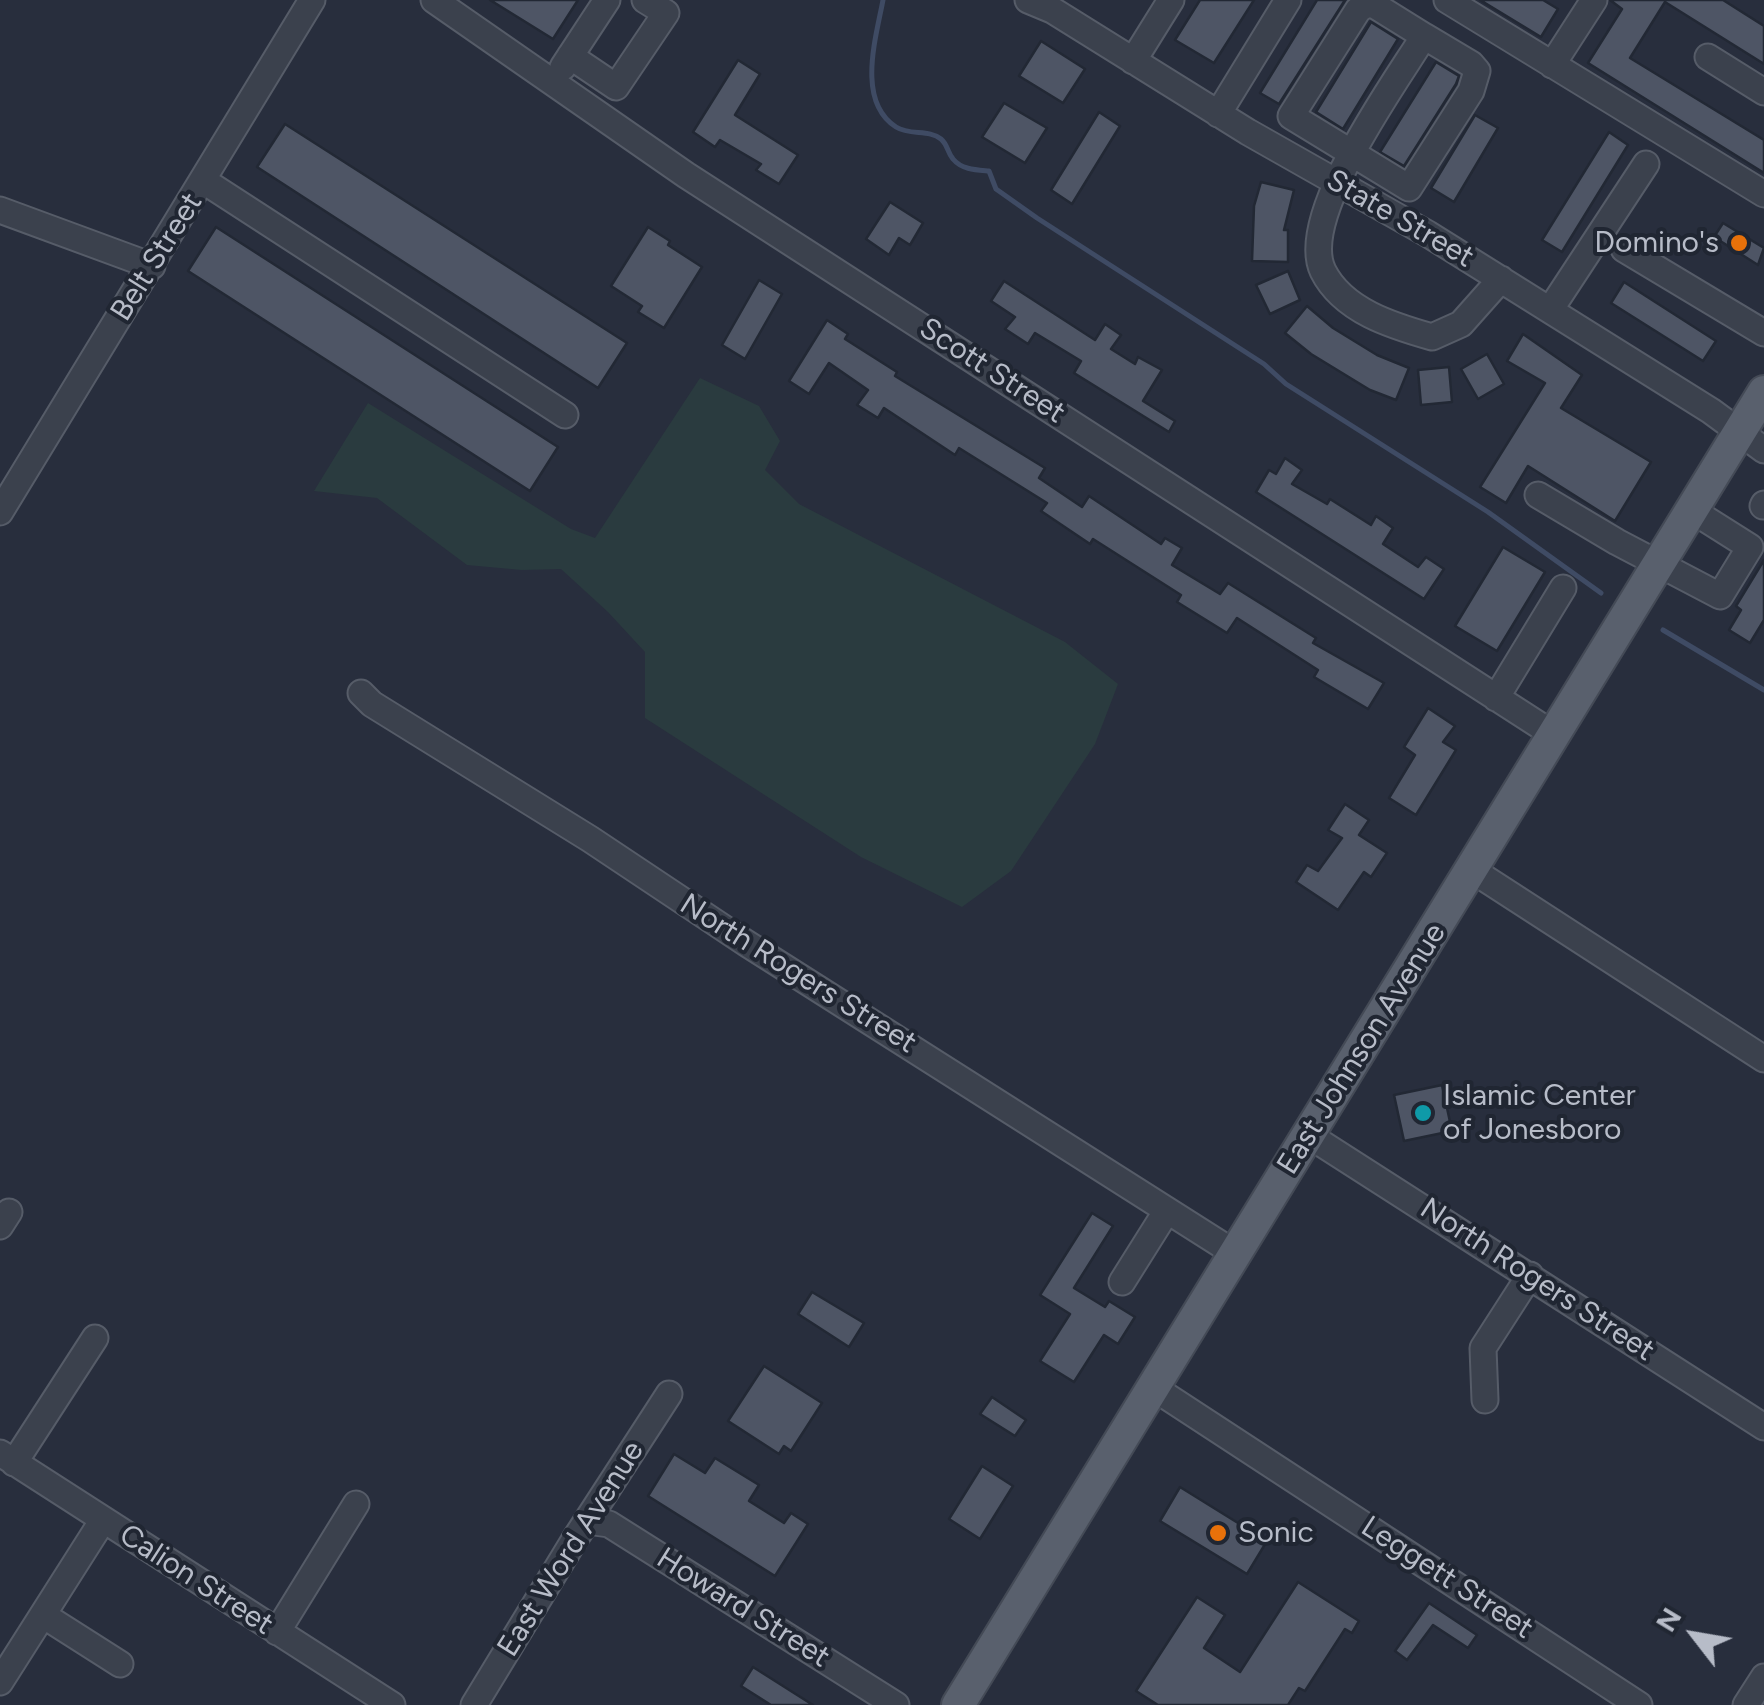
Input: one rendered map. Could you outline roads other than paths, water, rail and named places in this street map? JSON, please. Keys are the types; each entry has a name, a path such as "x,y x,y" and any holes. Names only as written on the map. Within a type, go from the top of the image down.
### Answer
{"main road":[{"name":"East Johnson Avenue","path":"966,1702 1154,1388 1693,511 1752,441 1764,392"}],"street":[{"name":"Belt Street","path":"0,512 312,0"},
{"name":"Scott Street","path":"434,0 686,175 1556,736"},
{"path":"552,84 607,0"},
{"path":"570,56 616,86 666,13 646,0"},
{"name":"State Street","path":"1028,0 1052,10 1218,114 1501,279 1752,441"},
{"path":"1134,61 1171,0"},
{"path":"1218,114 1288,0"},
{"path":"1447,0 1764,194"},
{"path":"1552,64 1594,0"},
{"path":"1365,4 1374,4 1424,36 1471,64 1477,72 1471,91 1410,188 1291,116 1365,4"},
{"path":"1424,36 1336,182 1320,230 1322,269 1346,298 1382,323 1432,337 1461,324 1501,279"},
{"path":"1708,57 1764,92"},
{"path":"1550,310 1646,164"},
{"path":"204,181 565,415"},
{"path":"0,210 152,266"},
{"path":"1624,248 1764,333"},
{"path":"1538,495 1720,596 1756,527 1693,511"},
{"path":"1496,698 1563,588"},
{"name":"North Rogers Street","path":"361,693 372,704 590,839 746,944 1236,1254"},
{"path":"1472,870 1764,1059"},
{"name":"North Rogers Street","path":"1310,1136 1764,1427"},
{"path":"1122,1282 1166,1212"},
{"path":"1486,1400 1483,1348 1530,1275"},
{"path":"7,1458 94,1338"},
{"name":"Leggett Street","path":"1154,1388 1639,1705"},
{"name":"East Word Avenue","path":"474,1705 670,1394"},
{"name":"Calion Street","path":"7,1458 392,1705"},
{"path":"277,1632 356,1504"},
{"path":"2,1675 103,1520"},
{"name":"Howard Street","path":"587,1521 609,1524 896,1705"},
{"path":"42,1615 120,1664"},
{"path":"1746,1705 1764,1677"}],"waterway":[{"path":"883,0 873,50 872,85 876,102 896,127 941,139 957,163 989,171 996,189 1037,218 1264,364 1286,384 1488,512 1601,593"},
{"path":"1663,630 1764,690"}],"place":[{"name":"Domino's","path":"1739,243"},
{"name":"Islamic Center of Jonesboro","path":"1423,1113"},
{"name":"Sonic","path":"1218,1533"}]}
